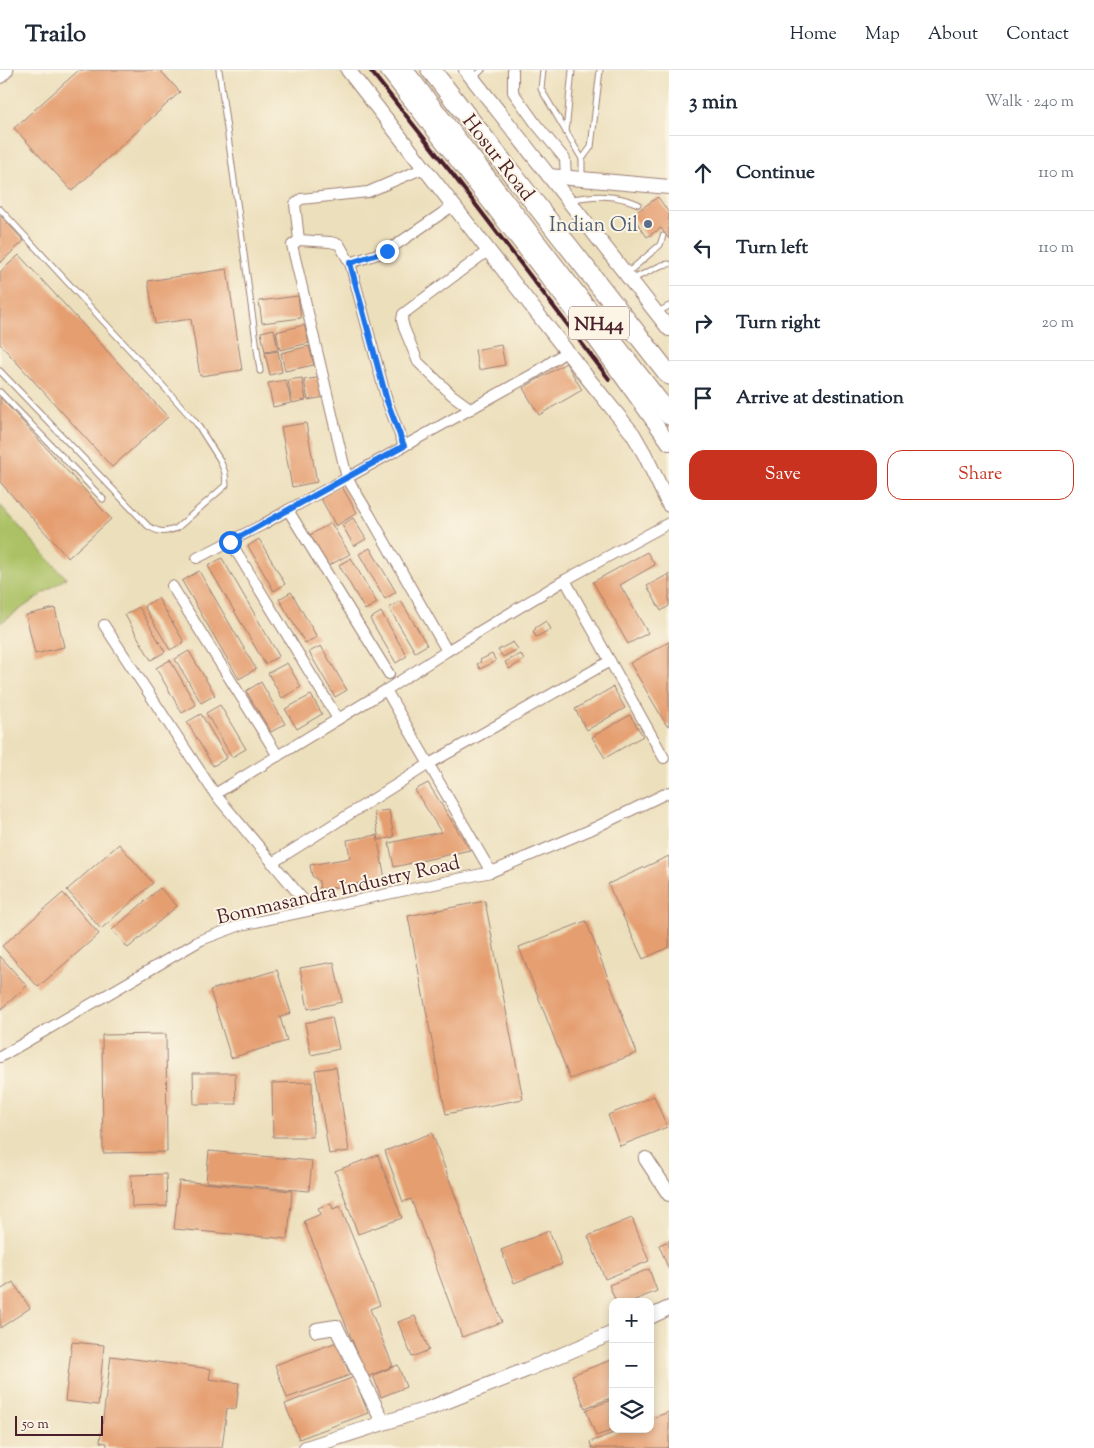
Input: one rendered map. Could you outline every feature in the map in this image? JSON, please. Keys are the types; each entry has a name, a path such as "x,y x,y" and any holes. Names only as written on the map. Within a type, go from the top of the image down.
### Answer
{"highway":[{"name":"Hosur Road","path":"403,70 528,232 661,418"},
{"name":"Hosur Road","path":"431,70 669,375"}],"street":[{"path":"0,76 6,70"},
{"path":"348,70 634,434 669,505"},
{"path":"387,70 596,341 661,418 669,444"},
{"path":"514,70 514,92 536,124 565,159 566,178"},
{"path":"473,73 549,176 628,277 663,309 669,329"},
{"path":"299,240 295,204 301,200 368,192 424,168"},
{"path":"549,176 669,187"},
{"path":"350,263 387,251 454,205"},
{"path":"404,446 387,401 350,263 339,244 299,240 292,245 346,478 370,514 447,651"},
{"path":"471,408 452,395 418,362 402,320 403,314 489,250"},
{"path":"197,558 230,542 404,446 534,372 567,351"},
{"path":"634,434 661,418"},
{"path":"288,510 389,674"},
{"path":"215,794 565,580 669,523"},
{"path":"230,542 338,719"},
{"path":"565,580 664,758"},
{"path":"172,586 278,756"},
{"path":"104,625 215,794 312,910"},
{"path":"272,863 429,764 610,661"},
{"path":"386,690 491,872"},
{"name":"Bommasandra Industry Road","path":"0,1057 201,940 241,925 491,872 590,830 669,792"},
{"path":"646,1159 669,1194"},
{"path":"654,1315 669,1308"},
{"path":"317,1330 336,1326 383,1422"},
{"path":"306,1448 439,1404 609,1335"}],"lane":[{"path":"219,70 260,371"},
{"path":"542,70 541,90 582,159 582,179"},
{"path":"566,132 572,70"},
{"path":"582,159 591,147 600,70"},
{"path":"568,200 611,195 628,199 638,204"},
{"path":"0,209 197,424 220,460 225,473 226,485 177,528 157,532 148,526 0,371"},
{"path":"628,277 660,245 663,236"},
{"path":"628,277 662,265 669,266"},
{"path":"0,392 103,499"}],"green space":[{"path":"0,505 66,578 0,623"}],"building":[{"path":"79,70 160,70 180,92 72,191 14,128"},
{"path":"658,197 669,213 669,239 661,228 647,237 632,215"},
{"path":"0,215 24,241 0,263"},
{"path":"19,255 168,417 112,467 0,344 0,272"},
{"path":"227,269 242,370 200,376 191,319 155,324 148,281"},
{"path":"298,296 301,318 262,323 259,301"},
{"path":"304,325 309,343 280,350 276,332"},
{"path":"274,329 278,350 265,352 261,332"},
{"path":"501,345 505,365 479,370 475,350"},
{"path":"309,346 314,365 285,371 281,353"},
{"path":"278,351 282,372 270,375 265,353"},
{"path":"566,363 582,390 539,415 523,388"},
{"path":"322,377 325,397 308,400 304,380"},
{"path":"302,378 306,400 292,403 288,380"},
{"path":"286,380 291,403 273,407 268,383"},
{"path":"0,397 111,519 68,558 0,482"},
{"path":"306,423 317,482 292,487 281,427"},
{"path":"341,485 357,513 336,526 320,497"},
{"path":"353,518 366,539 354,546 342,525"},
{"path":"331,523 350,554 328,566 310,535"},
{"path":"259,539 285,584 274,591 248,546"},
{"path":"370,548 396,592 385,599 359,554"},
{"path":"647,552 655,565 620,585 648,633 628,644 593,582"},
{"path":"222,558 279,656 265,664 208,566"},
{"path":"351,558 377,603 365,610 339,565"},
{"path":"199,571 256,669 239,679 182,581"},
{"path":"669,574 669,606 661,611 647,586"},
{"path":"291,592 317,637 305,643 279,599"},
{"path":"158,598 184,642 170,650 144,606"},
{"path":"401,601 427,645 415,652 389,608"},
{"path":"139,607 165,652 151,660 125,615"},
{"path":"55,608 64,647 35,654 26,615"},
{"path":"381,612 407,656 396,663 370,619"},
{"path":"546,621 551,629 536,637 533,631"},
{"path":"513,642 518,649 503,657 498,650"},
{"path":"669,642 669,725 667,726 630,663"},
{"path":"321,646 347,690 335,697 309,652"},
{"path":"189,651 215,695 201,703 175,659"},
{"path":"492,654 496,661 480,669 477,664 481,662 480,660"},
{"path":"521,654 524,660 509,669 505,662"},
{"path":"170,660 196,705 182,713 156,668"},
{"path":"287,663 301,687 282,698 268,673"},
{"path":"261,682 285,724 271,732 246,691"},
{"path":"613,687 625,708 587,730 575,709"},
{"path":"311,695 322,714 297,729 285,709"},
{"path":"220,705 246,749 232,757 206,713"},
{"path":"201,714 227,758 213,766 187,722"},
{"path":"630,715 643,736 605,758 592,737"},
{"path":"428,783 470,850 394,867 389,843 441,832 415,790"},
{"path":"389,810 394,837 379,840 374,812"},
{"path":"377,835 385,879 320,890 319,881 312,876 310,865 350,858 347,840"},
{"path":"119,844 153,883 101,929 67,890"},
{"path":"669,856 669,947 643,959 608,884"},
{"path":"160,888 177,906 128,948 112,930"},
{"path":"63,893 99,934 38,987 2,946"},
{"path":"485,901 523,1099 446,1114 408,916"},
{"path":"586,921 637,1053 570,1079 519,947"},
{"path":"0,956 27,986 0,1010"},
{"path":"334,962 342,1002 308,1009 300,968"},
{"path":"277,970 291,1013 280,1017 287,1041 231,1058 210,990"},
{"path":"332,1017 339,1049 311,1055 305,1023"},
{"path":"166,1034 167,1152 103,1153 102,1035"},
{"path":"336,1067 349,1151 329,1154 315,1070"},
{"path":"193,1073 235,1073 236,1104 194,1104"},
{"path":"312,1082 313,1137 273,1137 272,1083"},
{"path":"654,1096 667,1127 620,1146 608,1115"},
{"path":"432,1133 502,1322 462,1337 411,1199 403,1202 385,1151"},
{"path":"209,1151 312,1161 309,1191 206,1182"},
{"path":"378,1155 402,1218 358,1234 335,1171"},
{"path":"166,1174 167,1206 132,1207 131,1175"},
{"path":"179,1181 292,1191 288,1239 174,1229"},
{"path":"331,1203 333,1209 340,1206 380,1305 370,1309 393,1366 367,1377 304,1221 321,1214 318,1208"},
{"path":"632,1218 649,1261 605,1279 588,1236"},
{"path":"549,1231 562,1264 514,1283 501,1250"},
{"path":"669,1241 669,1270 659,1245"},
{"path":"649,1269 657,1291 640,1298 614,1298 609,1285"},
{"path":"13,1282 30,1308 0,1328 0,1290"},
{"path":"415,1316 429,1350 412,1357 398,1322"},
{"path":"72,1342 104,1345 98,1405 65,1401"},
{"path":"337,1342 350,1375 287,1398 275,1365"},
{"path":"111,1356 211,1369 209,1379 239,1383 236,1409 227,1408 222,1448 107,1448 107,1443 100,1442"},
{"path":"609,1361 609,1399 585,1408 572,1375"},
{"path":"398,1365 406,1387 381,1397 373,1375"},
{"path":"354,1377 368,1413 299,1439 285,1404"},
{"path":"609,1401 609,1431 596,1436 586,1410"},
{"path":"669,1412 669,1447 592,1448 590,1442 614,1433 654,1433 654,1418"}],"railway":[{"path":"370,70 609,379"}],"place":[{"name":"Indian Oil","path":"648,224"}],"route":[{"path":"230,542 404,446 387,401 350,263 387,251"}]}
